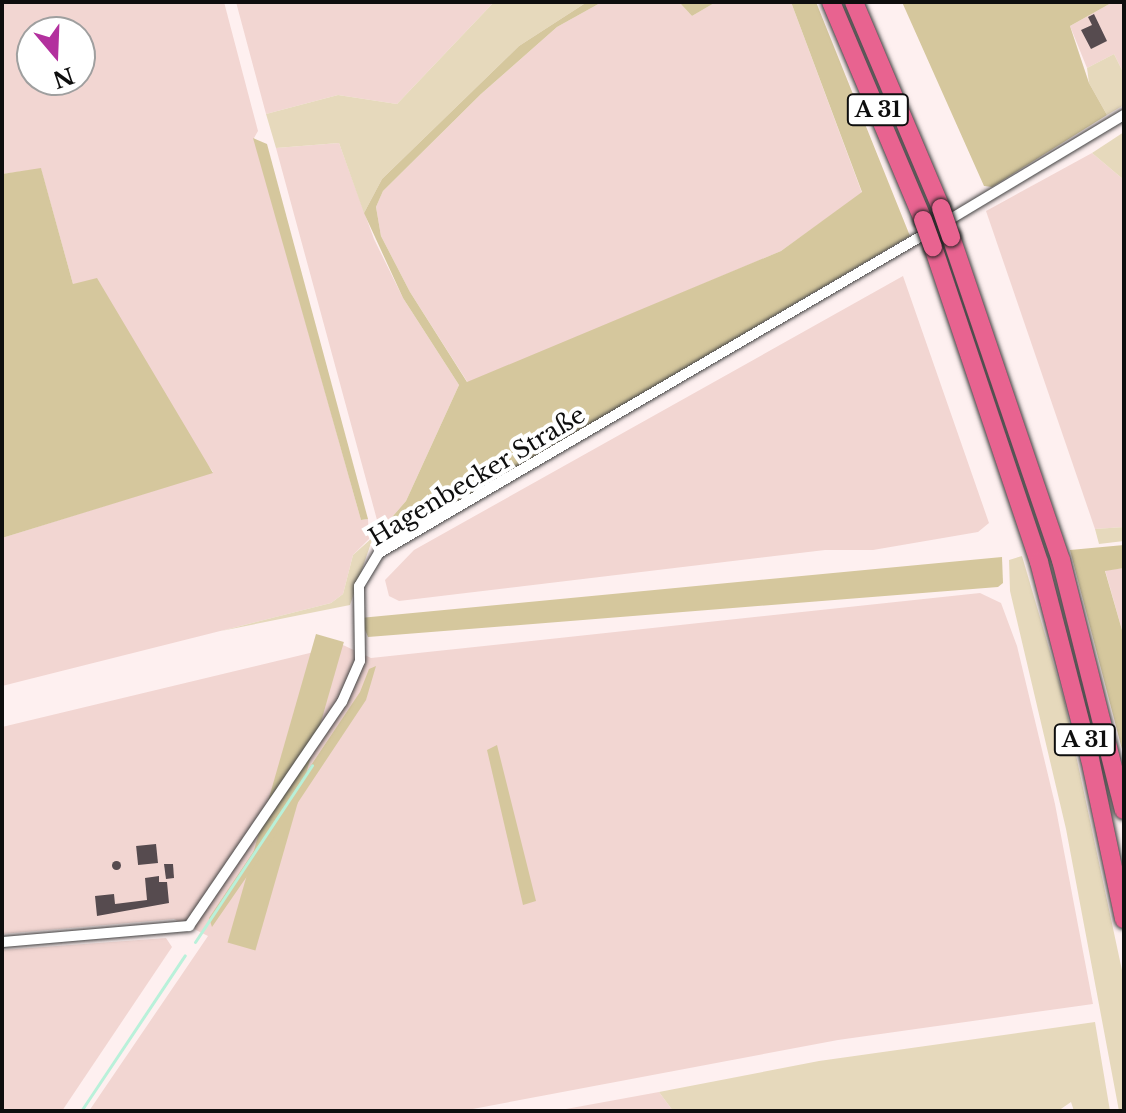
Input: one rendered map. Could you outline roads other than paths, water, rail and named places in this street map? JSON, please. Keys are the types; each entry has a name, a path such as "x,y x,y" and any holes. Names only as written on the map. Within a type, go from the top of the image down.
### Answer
{"highway":[{"name":"A 31","path":"831,2 923,220 1032,540 1090,759 1124,919"},
{"name":"A 31","path":"854,2 941,208 1054,538 1124,810"}],"street":[{"name":"Hagenbecker Straße","path":"2,942 189,926 342,702 360,661 359,586 379,553 1124,115"}],"waterway":[{"path":"195,942 312,765"},
{"path":"81,1111 185,955"}]}
